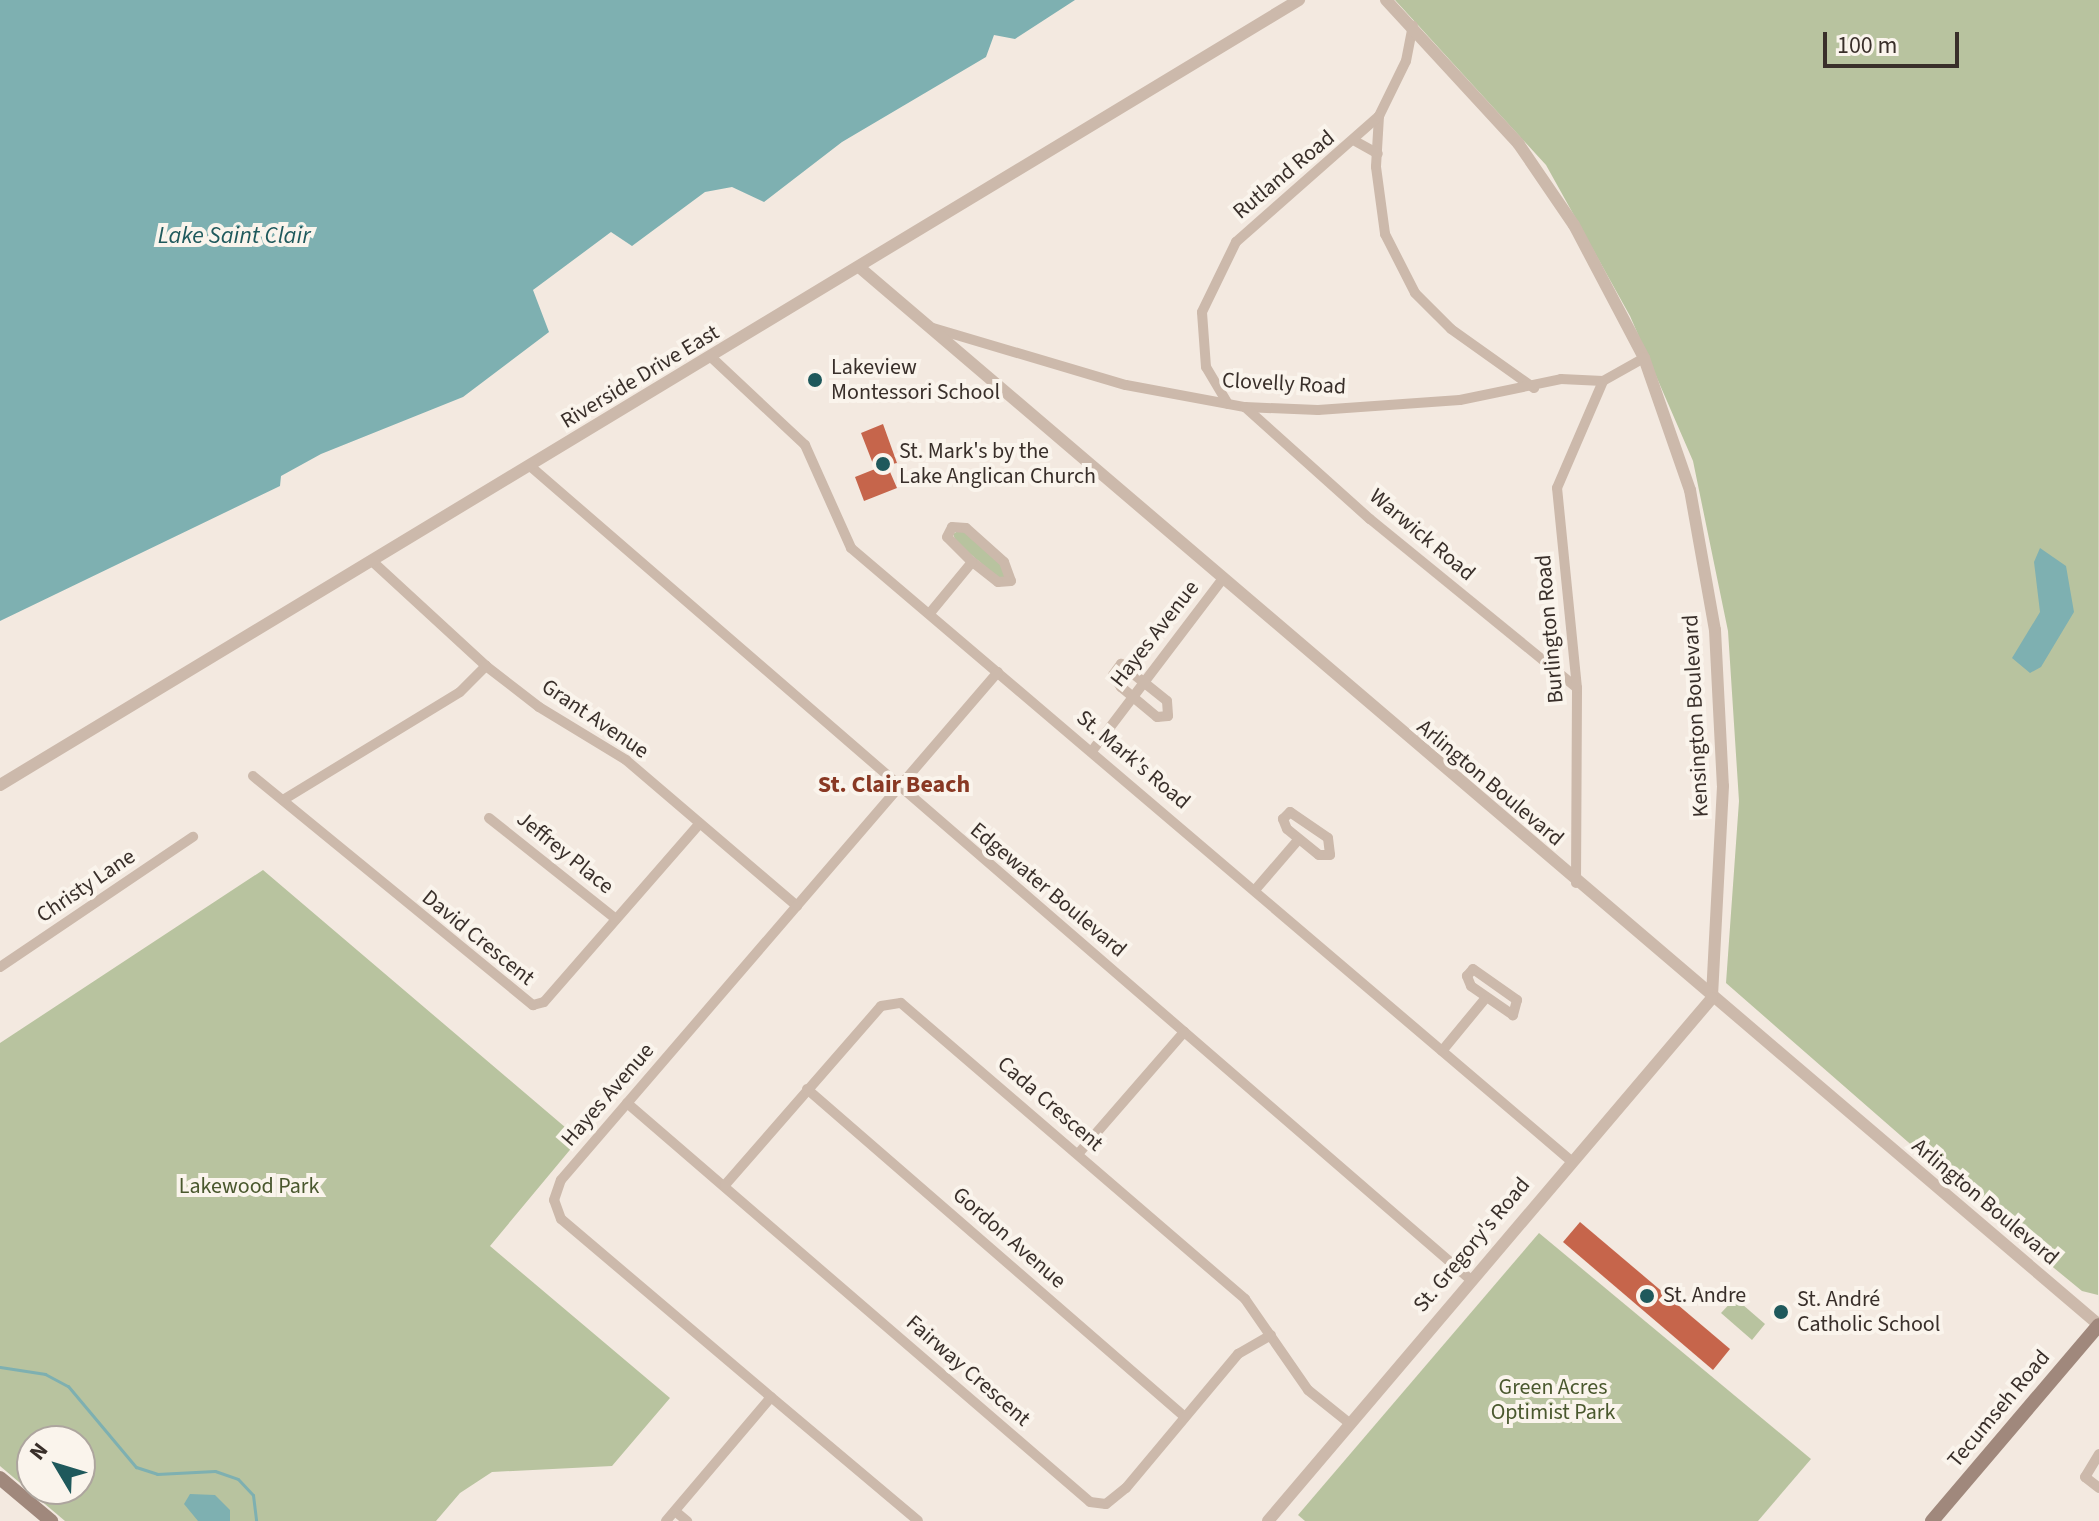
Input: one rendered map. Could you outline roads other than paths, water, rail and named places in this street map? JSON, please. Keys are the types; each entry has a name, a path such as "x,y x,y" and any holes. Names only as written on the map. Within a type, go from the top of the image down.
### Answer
{"main road":[{"name":"Tecumseh Road","path":"1936,1520 2099,1325"},
{"path":"0,1478 51,1521"}],"street":[{"name":"Riverside Drive East","path":"0,785 1299,0"},
{"name":"Kensington Boulevard","path":"1386,0 1518,143 1574,225 1644,358 1690,490 1715,630 1723,786 1712,998"},
{"name":"Rutland Road","path":"1228,404 1206,367 1202,312 1236,242 1355,141 1379,116 1406,61 1413,26"},
{"path":"1379,116 1378,154 1385,234 1415,293 1451,329 1534,388"},
{"path":"1355,141 1378,154"},
{"name":"Arlington Boulevard","path":"859,267 1576,883 2099,1325"},
{"name":"Clovelly Road","path":"924,325 1126,385 1245,407 1318,410 1534,388 1561,379 1603,381"},
{"name":"St. Mark's Road","path":"711,357 805,445 851,548 1570,1160"},
{"path":"1603,381 1644,358"},
{"name":"Burlington Road","path":"1576,883 1577,688 1557,488 1603,381"},
{"name":"Warwick Road","path":"1245,407 1370,519 1577,688"},
{"name":"Edgewater Boulevard","path":"530,466 898,788 1470,1279"},
{"path":"952,527 966,528 1011,569 1013,578 998,582 972,562 949,540 952,527"},
{"name":"Grant Avenue","path":"373,562 486,666 539,707 626,760 797,906"},
{"path":"930,613 972,562"},
{"name":"Hayes Avenue","path":"1092,751 1143,678 1222,580"},
{"path":"1121,664 1143,678 1171,712 1157,717 1131,697 1113,670 1121,664"},
{"path":"283,800 460,692 486,666"},
{"name":"Hayes Avenue","path":"771,1397 554,1207 561,1180 998,672"},
{"name":"David Crescent","path":"253,776 527,1004 544,1002 700,823"},
{"path":"1290,812 1328,838 1333,851 1324,857 1298,840 1283,824 1290,812"},
{"name":"Jeffrey Place","path":"489,818 616,919"},
{"name":"Christy Lane","path":"0,967 193,837"},
{"path":"1255,890 1298,840"},
{"path":"1473,969 1496,981 1518,1008 1509,1015 1484,1000 1468,981 1473,969"},
{"name":"St. Gregory's Road","path":"1268,1521 1570,1160 1712,998"},
{"path":"1442,1051 1484,1000"},
{"name":"Cada Crescent","path":"725,1185 881,1006 901,1003 1245,1299 1308,1390 1349,1423"},
{"path":"1078,1154 1184,1032"},
{"name":"Gordon Avenue","path":"807,1089 1185,1417"},
{"name":"Fairway Crescent","path":"627,1103 1090,1502 1106,1504 1126,1488 1238,1354 1271,1335"},
{"path":"666,1521 771,1397 918,1521"},
{"path":"2099,1454 2085,1477 2099,1488"},
{"path":"675,1511 687,1521"}],"water":[{"name":"Lake Saint Clair","path":"0,0 1075,0 1015,39 994,35 986,57 842,142 764,202 732,187 705,192 632,246 611,232 533,290 549,332 463,397 321,454 281,476 280,486 0,621"},
{"path":"2040,548 2066,566 2074,612 2041,667 2030,673 2012,658 2040,612 2034,562"},
{"path":"190,1494 215,1495 230,1510 230,1521 198,1521 184,1504"}],"waterway":[{"path":"0,1367 45,1374 68,1386 136,1467 157,1474 215,1471 238,1479 253,1495 256,1521"}],"place":[{"name":"Lakeview Montessori School","path":"815,380"},
{"name":"St. Mark's by the Lake Anglican Church","path":"883,464"},
{"name":"St. Andre","path":"1647,1296"},
{"name":"St. André Catholic School","path":"1781,1312"}],"district":[{"name":"St. Clair Beach","path":"894,785"}],"park label":[{"name":"Lakewood Park","path":"249,1187"},
{"name":"Green Acres Optimist Park","path":"1553,1400"}]}
